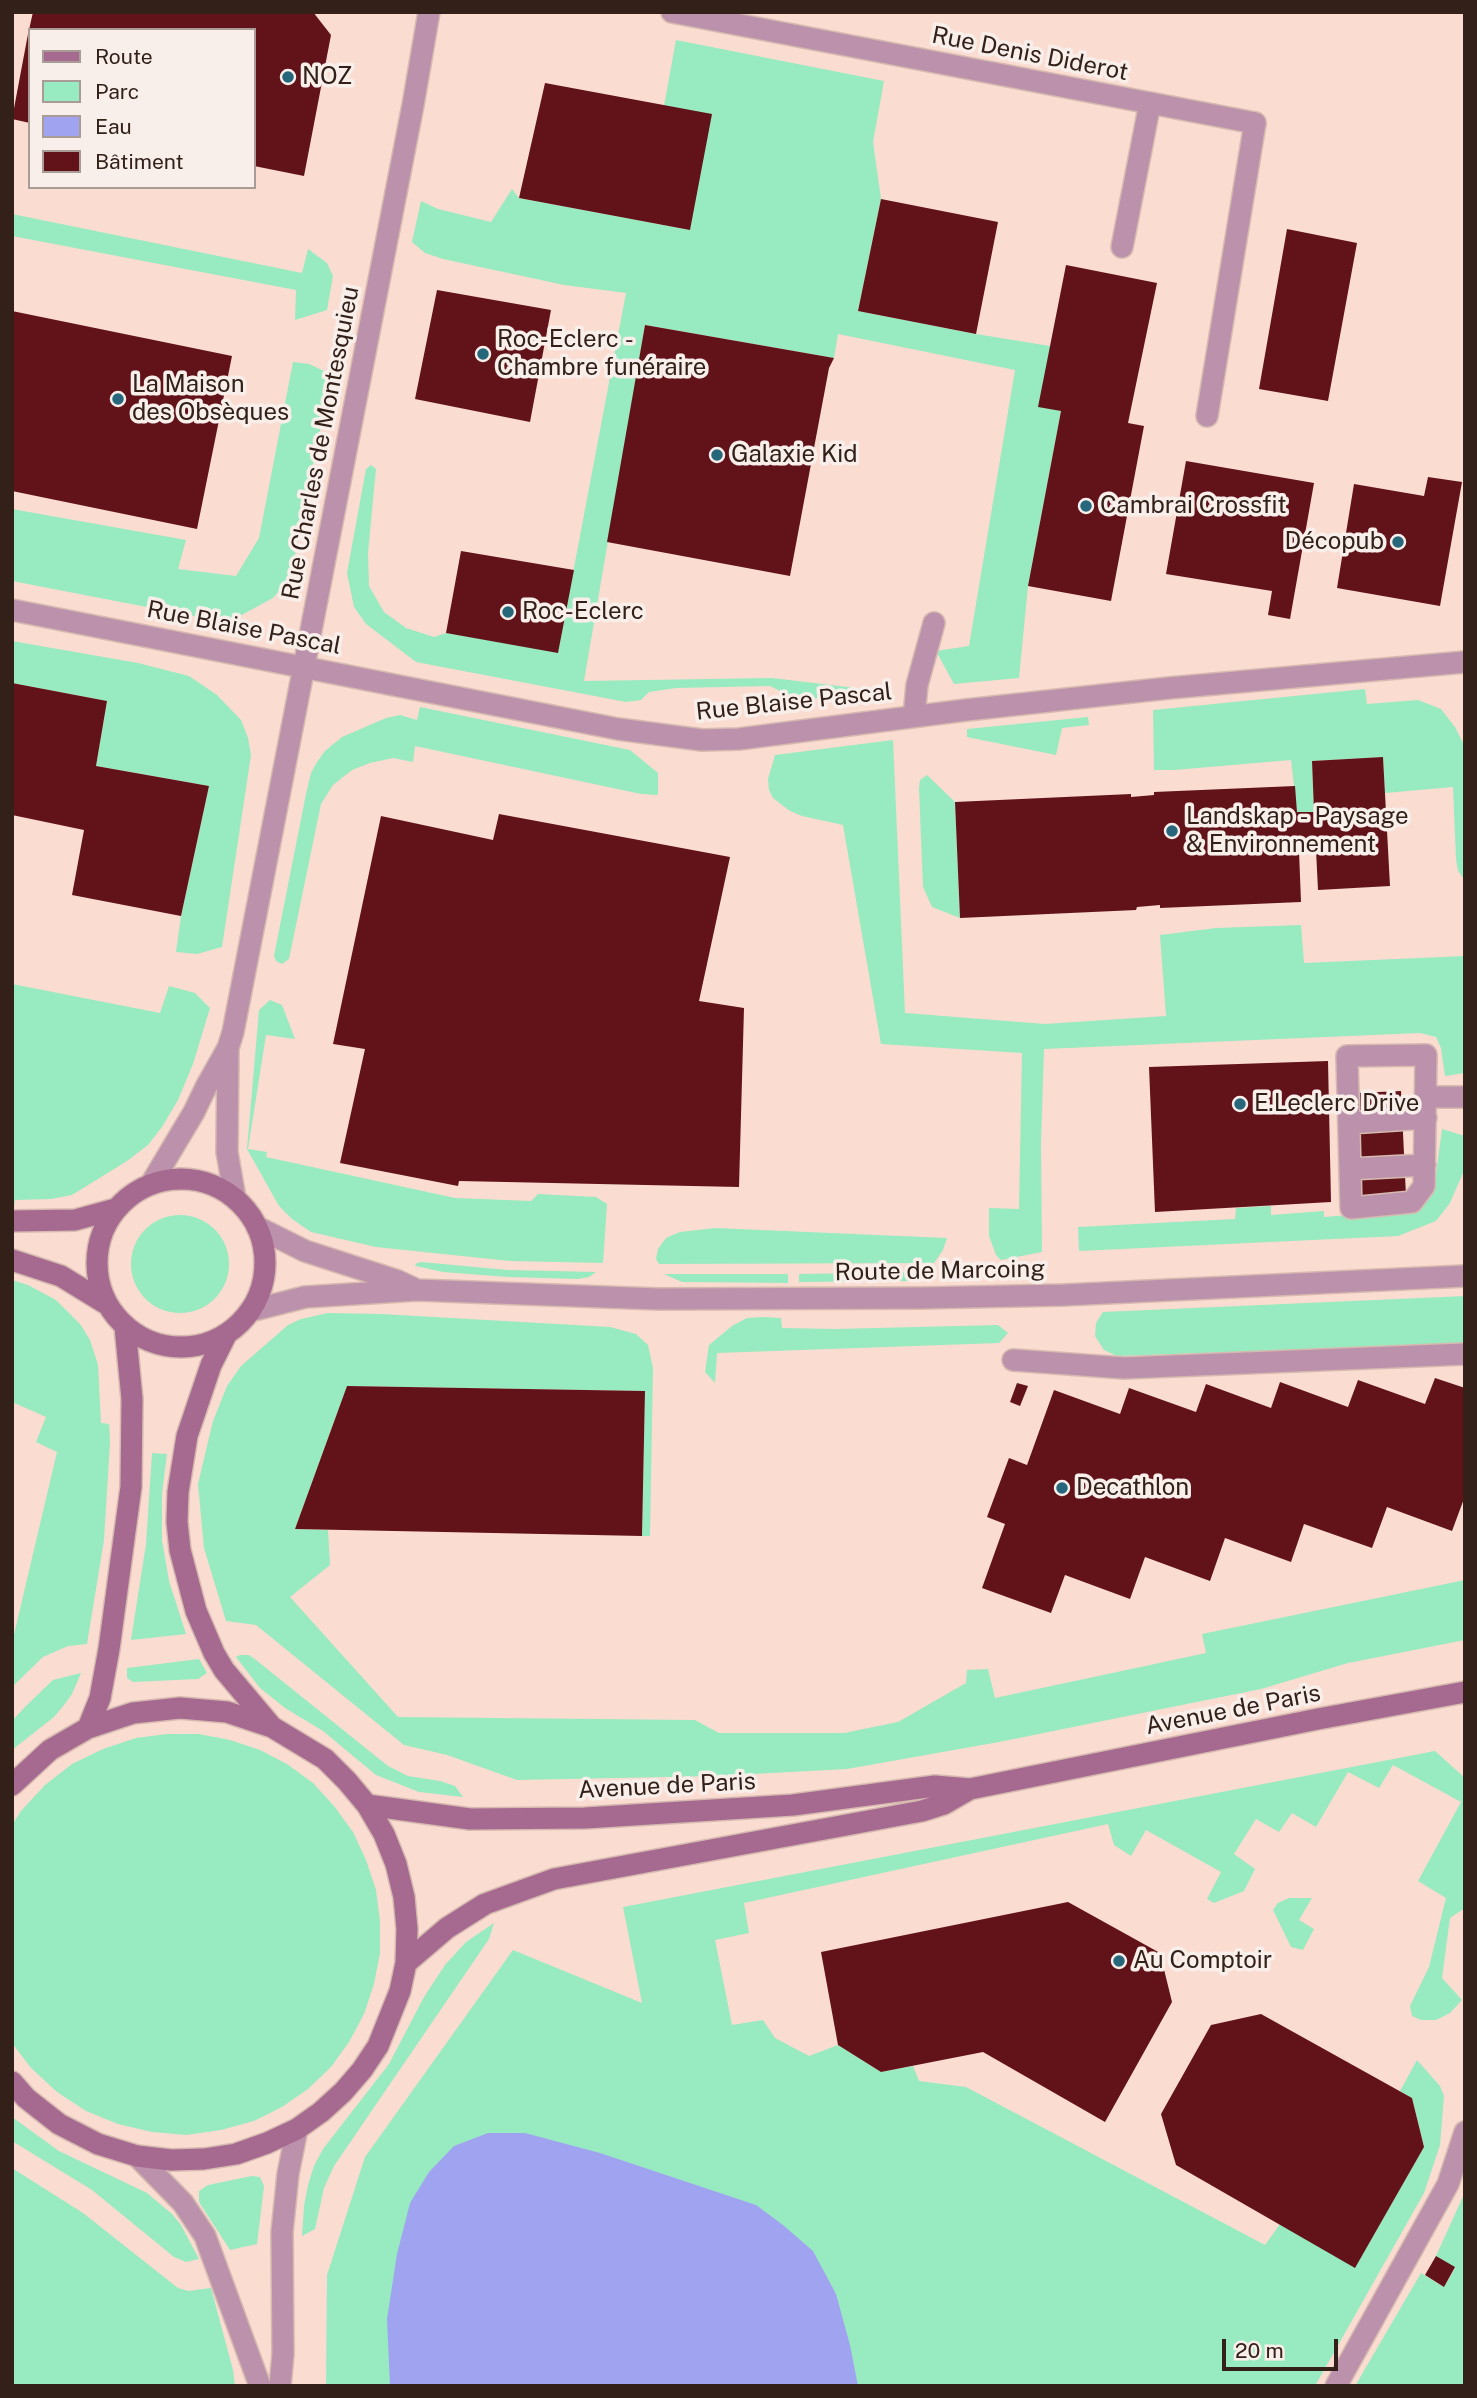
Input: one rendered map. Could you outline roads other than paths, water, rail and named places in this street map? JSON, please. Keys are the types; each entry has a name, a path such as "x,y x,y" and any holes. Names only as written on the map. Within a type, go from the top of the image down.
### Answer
{"main road":[{"path":"105,1303 97,1279 96,1254 103,1231 115,1209 138,1190 173,1179 194,1180 216,1186 235,1198 257,1227 264,1248 265,1270 261,1292 250,1311 226,1335 206,1377 187,1436 178,1492 177,1522 180,1550 196,1611 214,1653 224,1670 272,1727"},
{"path":"12,1221 75,1220 115,1209"},
{"path":"12,1260 61,1276 105,1303 125,1327 142,1339 174,1347 206,1344 226,1335"},
{"path":"88,1728 100,1698 109,1649 131,1487 131,1399 125,1327"},
{"name":"Avenue de Paris","path":"367,1805 463,1818 585,1818 793,1805 935,1786 970,1789 1465,1692"},
{"path":"12,1785 50,1750 88,1728 132,1713 180,1708 227,1712 272,1727 325,1759 367,1805 384,1834 396,1864 407,1929 400,1991 378,2046 362,2070 336,2099 297,2129 267,2143 236,2154 193,2160 138,2156 97,2144 59,2124 26,2098 12,2082"},
{"name":"Avenue de Paris","path":"405,1962 465,1916 485,1904 533,1885 604,1869 928,1810 970,1789"}],"street":[{"name":"Rue Charles de Montesquieu","path":"151,1184 228,1048 243,984 414,105 429,12"},
{"name":"Rue Denis Diderot","path":"672,12 1255,123 1207,416"},
{"path":"1122,247 1150,103"},
{"name":"Rue Blaise Pascal","path":"12,610 618,729 683,739 739,739 914,716 1169,688 1465,662"},
{"path":"914,716 917,685 934,623"},
{"name":"Rue Charles de Montesquieu","path":"228,1048 230,1078 227,1152 235,1198"},
{"path":"1426,1055 1426,1108 1424,1186 1412,1202 1351,1208 1347,1056 1426,1055"},
{"path":"1349,1122 1426,1108 1465,1097"},
{"path":"1350,1170 1424,1166"},
{"name":"Route de Marcoing","path":"257,1227 305,1251 398,1281 417,1290"},
{"name":"Route de Marcoing","path":"250,1311 305,1297 417,1290 658,1299 920,1298 1077,1295 1465,1276"},
{"path":"1013,1360 1124,1368 1465,1354"},
{"path":"280,2386 283,2346 282,2232 288,2174 297,2129"},
{"path":"1336,2386 1448,2184 1465,2132"},
{"path":"138,2156 183,2203 205,2236 260,2386"}],"water":[{"path":"488,2133 525,2133 600,2153 756,2205 813,2251 836,2294 858,2386 390,2386 387,2319 397,2254 410,2203 429,2172 454,2146"}],"place":[{"name":"NOZ","path":"288,77"},
{"name":"Roc-Eclerc - Chambre funéraire","path":"483,354"},
{"name":"La Maison des Obsèques","path":"118,399"},
{"name":"Galaxie Kid","path":"717,455"},
{"name":"Cambrai Crossfit","path":"1086,506"},
{"name":"Décopub","path":"1398,542"},
{"name":"Roc-Eclerc","path":"508,612"},
{"name":"Landskap - Paysage & Environnement","path":"1172,831"},
{"name":"E.Leclerc Drive","path":"1240,1104"},
{"name":"Decathlon","path":"1062,1488"},
{"name":"Au Comptoir","path":"1119,1961"}]}
